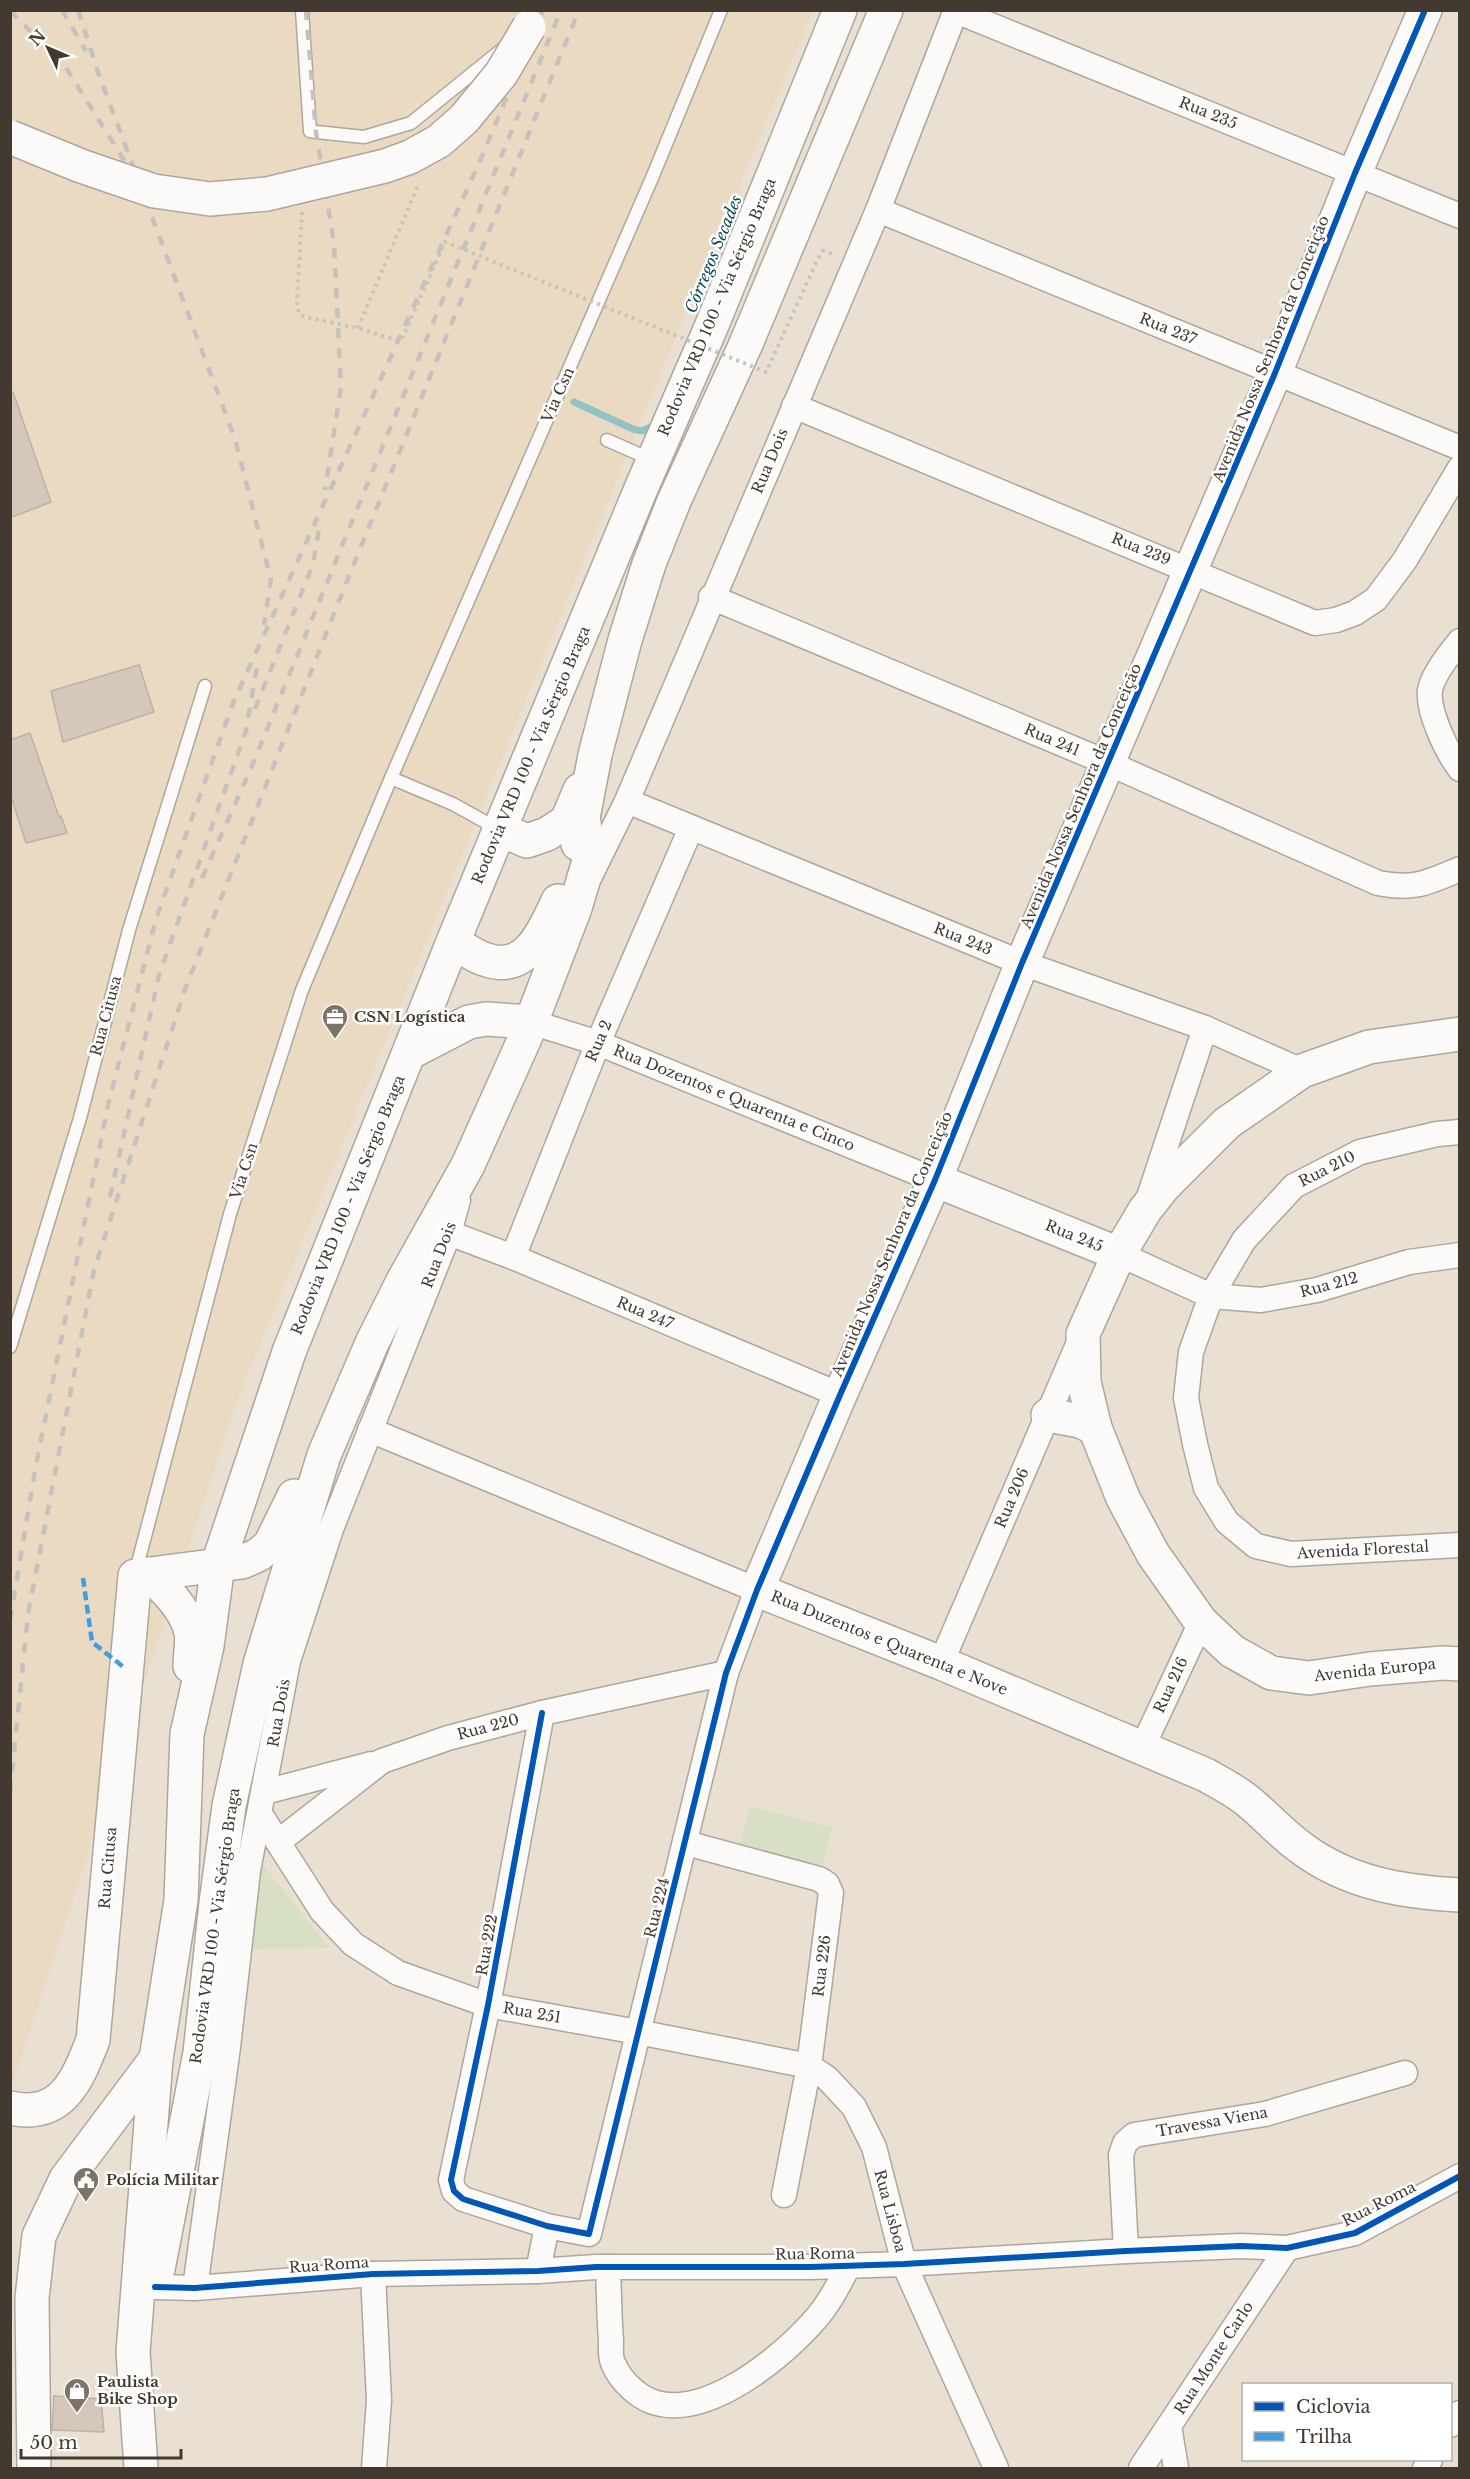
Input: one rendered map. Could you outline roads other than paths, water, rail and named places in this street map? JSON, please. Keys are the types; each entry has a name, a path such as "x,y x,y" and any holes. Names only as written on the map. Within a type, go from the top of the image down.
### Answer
{"main road":[{"name":"Rodovia VRD 100 - Via Sérgio Braga","path":"141,2469 133,2352 156,2060 181,1900 187,1734 207,1646 218,1564 289,1352 453,942 712,325 840,10"},
{"path":"453,942 486,960 506,963 527,955 540,938 569,874 584,822 595,755 628,631 654,553 674,501 745,346 886,10"},
{"name":"Avenida Nossa Senhora da Conceição","path":"757,1590 935,1180 1022,963 1192,570 1275,373 1355,173 1425,10"},
{"path":"10,137 81,166 154,191 210,200 267,194 386,166 410,157 439,141 464,119 501,74 532,19"},
{"path":"499,829 527,841 547,834 567,821 595,755"},
{"name":"Rodovia VRD 100 - Via Sérgio Braga","path":"147,2469 150,2328 155,2286 214,2050 216,1903 229,1806 260,1664 324,1455 372,1343 403,1281 468,1165 531,1022 575,908 588,861 584,822"},
{"path":"409,1053 469,1022 486,1019 531,1022"},
{"path":"1083,1334 1119,1254 1144,1210 1164,1186 1227,1123 1302,1071 1369,1047 1460,1034"},
{"name":"Rua 245","path":"935,1180 1119,1254"},
{"path":"142,1575 242,1562 258,1555 270,1545 336,1402 403,1281"},
{"name":"Avenida Europa","path":"1083,1334 1084,1382 1095,1428 1123,1498 1153,1554 1201,1622 1232,1651 1271,1673 1309,1678 1370,1669 1443,1663 1460,1664"},
{"path":"1048,1415 1080,1421 1095,1428"},
{"path":"142,1575 171,1595 182,1611 191,1633 187,1734"},
{"name":"Rua Citusa","path":"10,2108 27,2112 47,2108 65,2095 81,2070 93,2040 142,1575"},
{"name":"Rua Duzentos e Quarenta e Nove","path":"757,1590 941,1663 1206,1775 1247,1800 1300,1848 1334,1868 1370,1883 1417,1893 1460,1895"},
{"path":"181,1900 178,2038 189,2050 214,2050"},
{"path":"34,2469 32,2298 39,2236 66,2179 156,2060"}],"street":[{"name":"Rua 235","path":"956,11 1460,216"},
{"name":"Rua Dois","path":"575,908 627,801 711,597 878,210 956,11"},
{"name":"Rua 237","path":"878,210 1460,448"},
{"name":"Rua 239","path":"794,406 1315,623 1335,620 1354,613 1376,599 1405,560 1460,468"},
{"name":"Rua 241","path":"711,597 1108,763 1378,883 1402,888 1425,884 1460,868"},
{"path":"1460,641 1444,661 1430,690 1434,721 1453,760 1460,769"},
{"name":"Rua 243","path":"627,801 1022,963 1205,1028 1302,1071"},
{"name":"Rua 2","path":"513,1257 598,1043 691,828"},
{"name":"Rua Dozentos e Quarenta e Cinco","path":"531,1022 598,1043 935,1180"},
{"path":"1144,1210 1205,1028"},
{"name":"Rua 210","path":"1211,1296 1244,1240 1293,1186 1360,1152 1437,1134 1460,1132"},
{"name":"Rua Dois","path":"195,2288 214,2050 288,1661 330,1529 449,1233 468,1165"},
{"name":"Rua 247","path":"449,1233 513,1257 840,1395"},
{"name":"Rua 245","path":"1119,1254 1211,1296"},
{"name":"Rua 212","path":"1211,1296 1261,1300 1317,1290 1409,1262 1453,1256"},
{"name":"Avenida Florestal","path":"1211,1296 1191,1352 1186,1398 1206,1488 1227,1522 1256,1546 1291,1554 1460,1545"},
{"name":"Rua 206","path":"941,1663 1083,1334"},
{"name":"Rua Duzentos e Quarenta e Nove","path":"370,1430 757,1590"},
{"name":"Rua 224","path":"548,2226 589,2234 726,1673 757,1590"},
{"name":"Rua 216","path":"1142,1748 1201,1622"},
{"name":"Rua 220","path":"278,1842 382,1761 448,1738 542,1713 726,1673"},
{"name":"Rua 222","path":"542,1713 488,2005 451,2180 454,2191 463,2199 548,2226"},
{"path":"262,1803 382,1761"},
{"name":"Rua 251","path":"262,1803 278,1842 322,1911 353,1944 398,1973 488,2005 638,2031 809,2066"},
{"name":"Rua 226","path":"686,1843 819,1879 827,1884 831,1893 809,2066 783,2194"},
{"name":"Rua Lisboa","path":"809,2066 827,2078 854,2107 874,2147 904,2264 996,2469"},
{"name":"Travessa Viena","path":"1126,2251 1121,2155 1125,2143 1134,2136 1265,2114 1405,2073"},
{"name":"Rua Roma","path":"155,2286 195,2288 373,2274 538,2271 608,2267 904,2264 1126,2251 1240,2247 1287,2248 1355,2233 1460,2176"},
{"path":"538,2271 548,2226"},
{"name":"Rua Monte Carlo","path":"1141,2469 1287,2248"},
{"path":"608,2267 612,2362 623,2380 642,2398 666,2406 696,2404 758,2372 785,2351 813,2322 831,2299 849,2265"},
{"path":"373,2274 380,2400 374,2469"},
{"path":"1169,2426 1176,2469"}],"lane":[{"path":"302,10 310,131 364,137 411,123 532,19"},
{"name":"Via Csn","path":"142,1575 233,1203 302,990 391,778 648,189 721,10"},
{"path":"607,440 653,461"},
{"name":"Rua Citusa","path":"10,1347 80,1118 129,930 205,686"},
{"path":"391,778 453,804 499,829"}],"waterway":[{"name":"Córregos Secades","path":"574,402 633,429 642,431 655,425"}],"railway":[{"path":"62,10 86,51"},
{"path":"78,10 99,75 235,439 271,580 264,625"},
{"path":"306,10 316,132 334,244 341,387 325,490"},
{"path":"10,1620 36,1465 108,1105 156,919 233,703 480,161 543,10"},
{"path":"202,878 252,766 561,10"},
{"path":"10,1792 28,1614 94,1270 185,989 347,581 579,10"},
{"path":"10,11 63,63 127,165"},
{"path":"255,709 313,564 320,523"},
{"path":"110,1197 159,975 246,731 258,660"}],"place":[{"name":"CSN Logística","path":"335,1040"},
{"name":"Polícia Militar","path":"86,2203"},
{"name":"Paulista Bike Shop","path":"77,2414"}]}
